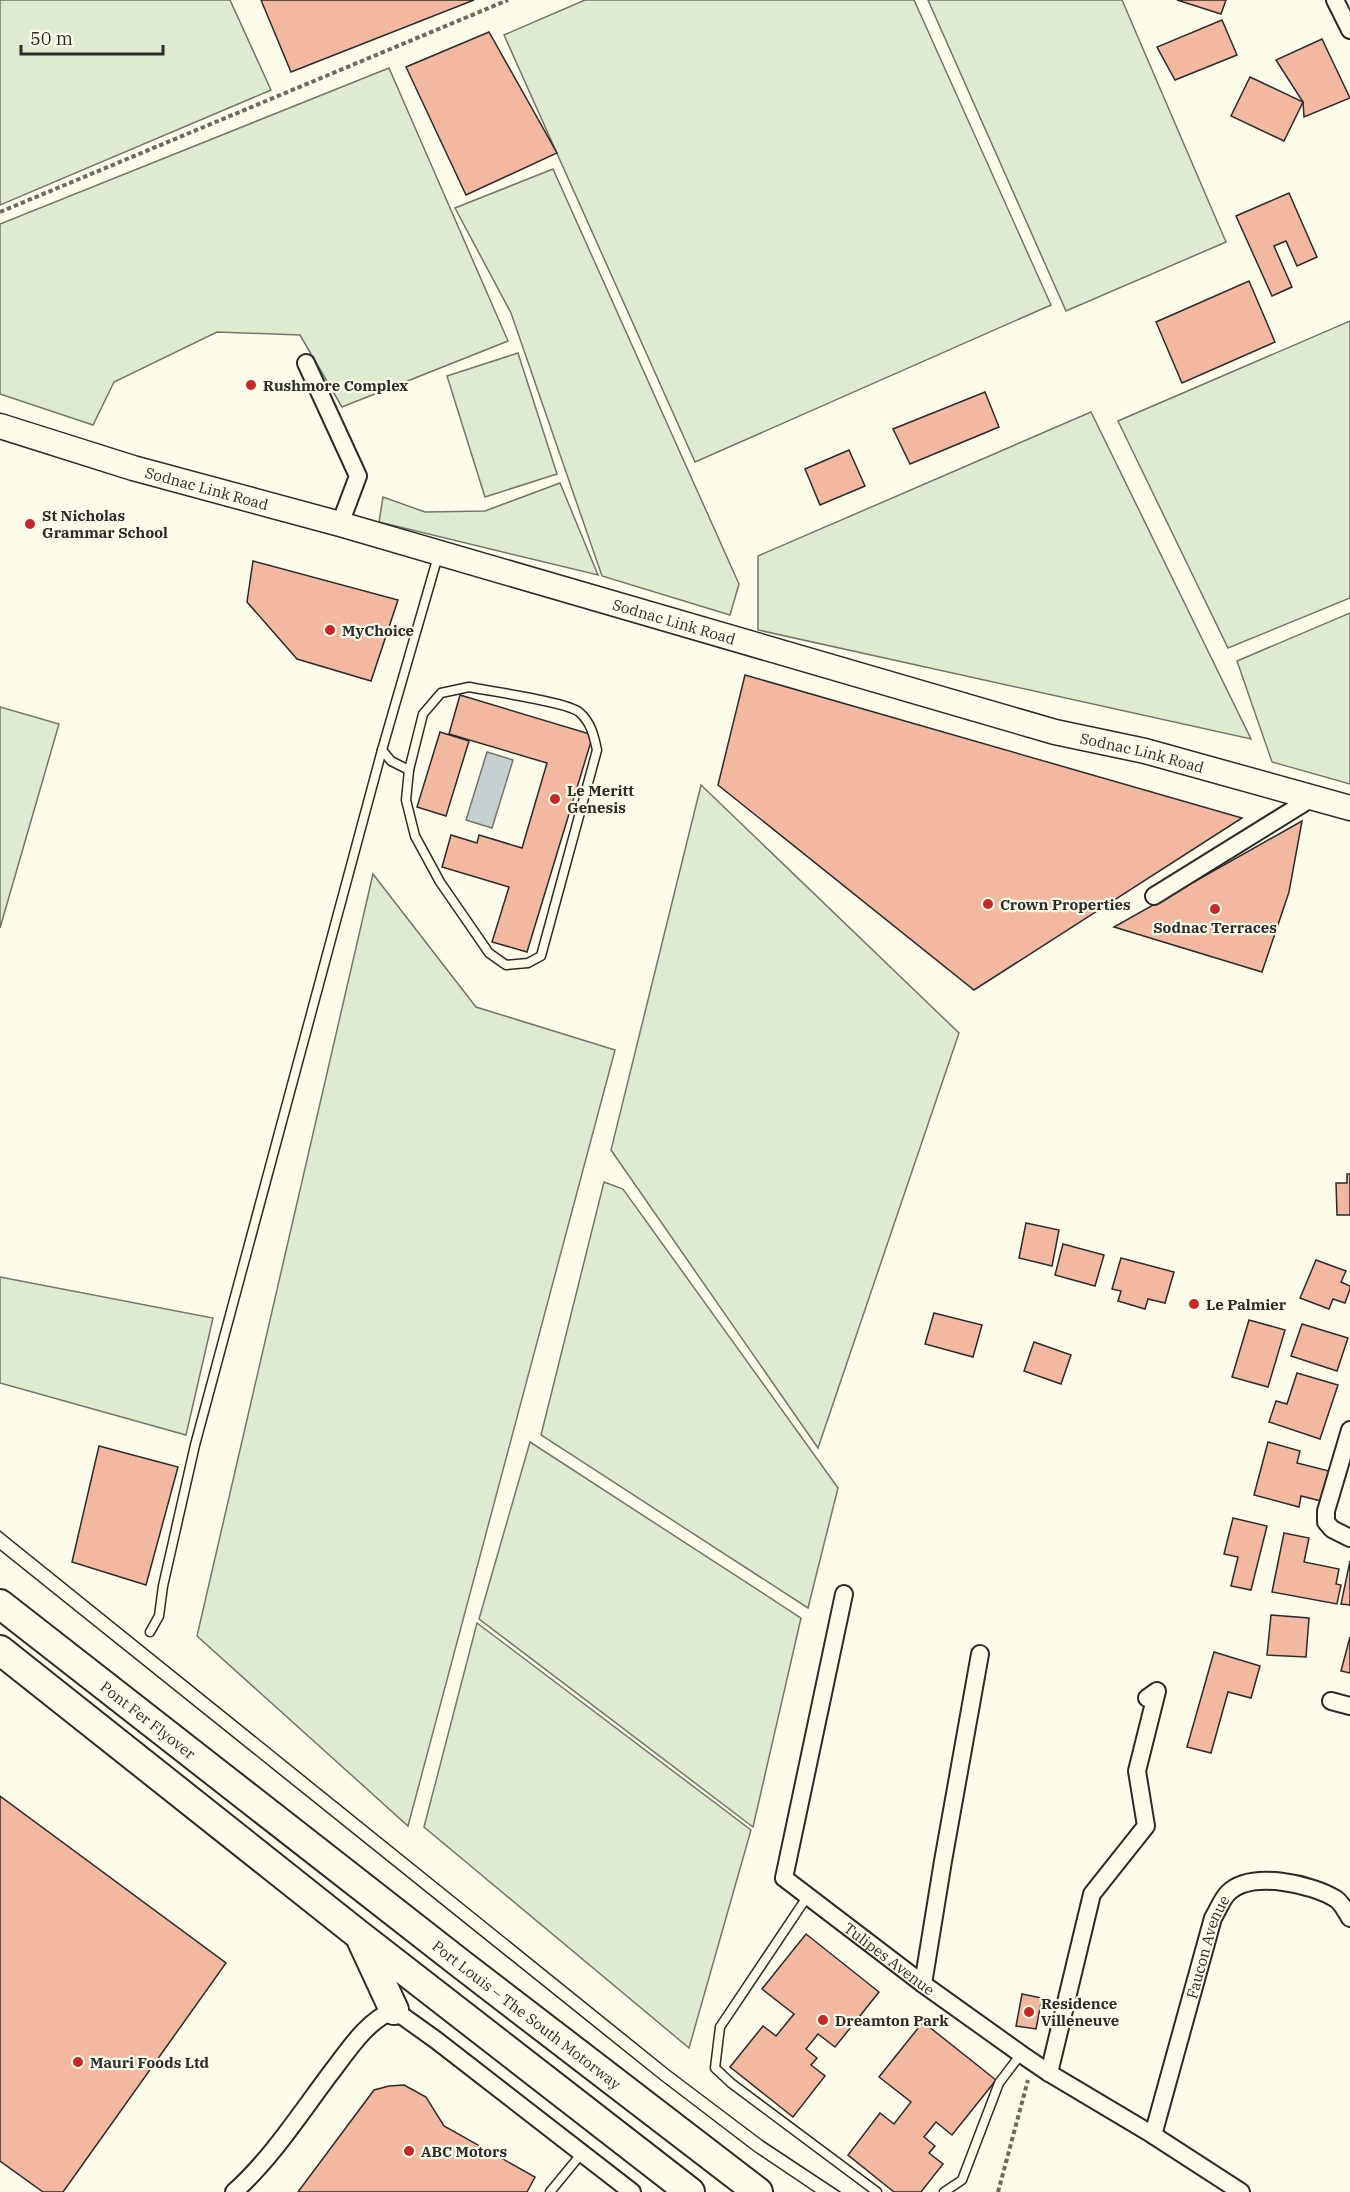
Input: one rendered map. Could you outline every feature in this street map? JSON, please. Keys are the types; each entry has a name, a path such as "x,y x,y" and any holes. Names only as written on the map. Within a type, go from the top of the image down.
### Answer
{"highway":[{"path":"0,1587 87,1652 297,1834"},
{"name":"Pont Fer Flyover","path":"0,1604 297,1834"},
{"path":"0,1650 359,1935 690,2192"},
{"path":"0,1674 277,1869"},
{"name":"Port Louis – The South Motorway","path":"297,1834 461,1964 758,2192"},
{"path":"359,1935 394,2010"}],"main road":[{"name":"Sodnac Link Road","path":"0,426 133,468 340,524 1055,732 1145,751 1350,808"}],"street":[{"path":"1335,0 1350,30"},
{"path":"306,363 358,476 340,524"},
{"path":"1154,896 1312,798"},
{"path":"1350,1430 1326,1511 1326,1522 1332,1529 1350,1538"},
{"name":"Tulipes Avenue","path":"844,1594 784,1878 923,1984 1027,2058 1241,2192"},
{"path":"923,1984 980,1654"},
{"path":"1049,2073 1092,1894 1146,1826 1137,1772 1157,1691 1147,1698"},
{"path":"1331,1701 1350,1706"},
{"name":"Faucon Avenue","path":"1153,2135 1213,1917 1228,1893 1245,1884 1277,1880 1312,1888 1338,1900 1350,1918"},
{"path":"240,2190 359,2037 382,2015 394,2010 430,2035 632,2192"}],"lane":[{"path":"150,1632 159,1616 165,1575 195,1445 382,750 439,553"},
{"path":"469,687 530,698 578,711 592,729 597,750 541,956 528,963 506,965 489,952 458,909 440,882 415,836 406,800 409,770 423,714 441,693 469,687"},
{"path":"382,750 391,761 409,770"},
{"path":"807,1897 720,2027 715,2068 731,2083 877,2192"},
{"path":"944,2192 962,2180 999,2083 1027,2058"},
{"path":"550,2192 582,2153"}],"path":[{"path":"0,212 508,0"},
{"path":"998,2192 1027,2058"}],"green space":[{"path":"0,0 230,0 271,90 0,205"},
{"path":"585,0 914,0 1051,305 695,462 504,35"},
{"path":"928,0 1122,0 1226,242 1066,311"},
{"path":"389,68 508,341 342,407 300,335 217,332 114,382 93,425 0,394 0,224"},
{"path":"553,169 739,584 730,615 602,576 511,313 455,208"},
{"path":"1350,321 1350,598 1228,648 1118,421"},
{"path":"518,353 557,474 485,497 447,376"},
{"path":"1091,412 1251,739 758,630 758,556"},
{"path":"560,483 598,575 379,522 383,497 425,512 485,511"},
{"path":"1350,613 1350,784 1272,762 1237,661"},
{"path":"0,707 59,724 0,928"},
{"path":"701,785 959,1033 818,1448 611,1150"},
{"path":"373,874 476,1007 615,1050 408,1826 197,1636"},
{"path":"604,1182 623,1189 838,1488 808,1608 541,1435"},
{"path":"0,1277 213,1318 186,1435 0,1383"},
{"path":"530,1442 801,1618 753,1827 479,1619"},
{"path":"477,1623 751,1830 689,2048 424,1827"}],"shaded area":[{"path":"487,752 513,760 492,828 466,820"}],"building":[{"path":"261,0 474,0 291,72"},
{"path":"1177,0 1226,0 1221,14"},
{"path":"1222,20 1237,55 1175,80 1157,47"},
{"path":"489,32 557,153 466,195 406,67"},
{"path":"1322,39 1350,98 1304,117 1303,102 1276,60"},
{"path":"1250,77 1303,102 1284,141 1231,116"},
{"path":"1289,193 1317,257 1297,266 1286,241 1274,246 1292,287 1272,296 1236,216"},
{"path":"1249,281 1275,342 1182,383 1156,322"},
{"path":"985,392 999,427 910,464 893,429"},
{"path":"849,450 865,486 820,505 805,469"},
{"name":"MyChoice","path":"253,561 398,600 371,681 297,659 247,602"},
{"name":"Crown Properties","path":"745,675 1242,818 974,990 718,785"},
{"name":"Le Meritt Genesis","path":"460,695 593,735 527,952 492,942 509,887 442,867 451,835 477,843 479,835 522,848 547,763 449,734"},
{"path":"440,732 469,741 446,816 417,807"},
{"name":"Sodnac Terraces","path":"1302,821 1289,892 1262,972 1114,927"},
{"path":"1347,1174 1350,1174 1350,1215 1337,1215 1336,1183 1347,1183"},
{"path":"1026,1223 1059,1230 1052,1266 1019,1258"},
{"path":"1063,1244 1104,1255 1095,1286 1055,1275"},
{"path":"1121,1258 1174,1272 1165,1303 1148,1299 1145,1309 1118,1301 1121,1291 1112,1289"},
{"path":"1316,1260 1346,1271 1341,1282 1350,1286 1345,1303 1333,1299 1329,1309 1300,1298"},
{"path":"934,1313 982,1325 973,1357 925,1344"},
{"path":"1249,1320 1285,1330 1268,1387 1232,1377"},
{"path":"1302,1324 1348,1338 1337,1371 1291,1356"},
{"path":"1034,1342 1071,1355 1061,1384 1024,1371"},
{"path":"1297,1373 1338,1385 1320,1439 1269,1422 1276,1401 1287,1404"},
{"path":"1268,1442 1300,1451 1297,1463 1333,1472 1325,1502 1301,1496 1299,1507 1254,1495"},
{"path":"99,1446 178,1467 146,1585 72,1562"},
{"path":"1233,1518 1267,1526 1251,1590 1231,1586 1238,1557 1224,1554"},
{"path":"1284,1533 1309,1538 1304,1562 1339,1569 1336,1584 1341,1585 1337,1604 1272,1592"},
{"path":"1350,1561 1350,1605 1341,1604"},
{"path":"1271,1615 1309,1618 1306,1657 1267,1655"},
{"path":"1350,1637 1350,1673 1341,1671"},
{"path":"1214,1652 1260,1666 1251,1698 1228,1692 1211,1753 1187,1747"},
{"name":"Mauri Foods Ltd","path":"0,1796 226,1963 63,2192 43,2192 0,2161"},
{"name":"Dreamton Park","path":"806,1934 879,1992 835,2047 818,2034 806,2049 817,2058 811,2065 825,2076 793,2117 730,2067 763,2026 776,2036 794,2014 762,1989"},
{"name":"Residence Villeneuve","path":"1022,1994 1042,1998 1036,2029 1016,2026"},
{"name":"Dreamton Park","path":"923,2022 996,2080 952,2135 936,2122 924,2137 935,2146 929,2153 943,2164 921,2192 894,2192 848,2155 880,2113 894,2124 911,2102 879,2077"},
{"name":"ABC Motors","path":"404,2085 426,2097 444,2126 535,2177 527,2192 298,2192 374,2090"}],"tram line":[{"path":"0,1531 669,2070 763,2141 840,2192"},
{"path":"0,1550 661,2080 754,2151 815,2192"}],"place":[{"name":"Rushmore Complex","path":"251,385"},
{"name":"St Nicholas Grammar School","path":"30,524"},
{"name":"MyChoice","path":"330,630"},
{"name":"Le Meritt Genesis","path":"555,799"},
{"name":"Crown Properties","path":"988,904"},
{"name":"Sodnac Terraces","path":"1215,909"},
{"name":"Le Palmier","path":"1194,1304"},
{"name":"Residence Villeneuve","path":"1029,2012"},
{"name":"Dreamton Park","path":"823,2020"},
{"name":"Mauri Foods Ltd","path":"78,2062"},
{"name":"ABC Motors","path":"409,2151"}]}
